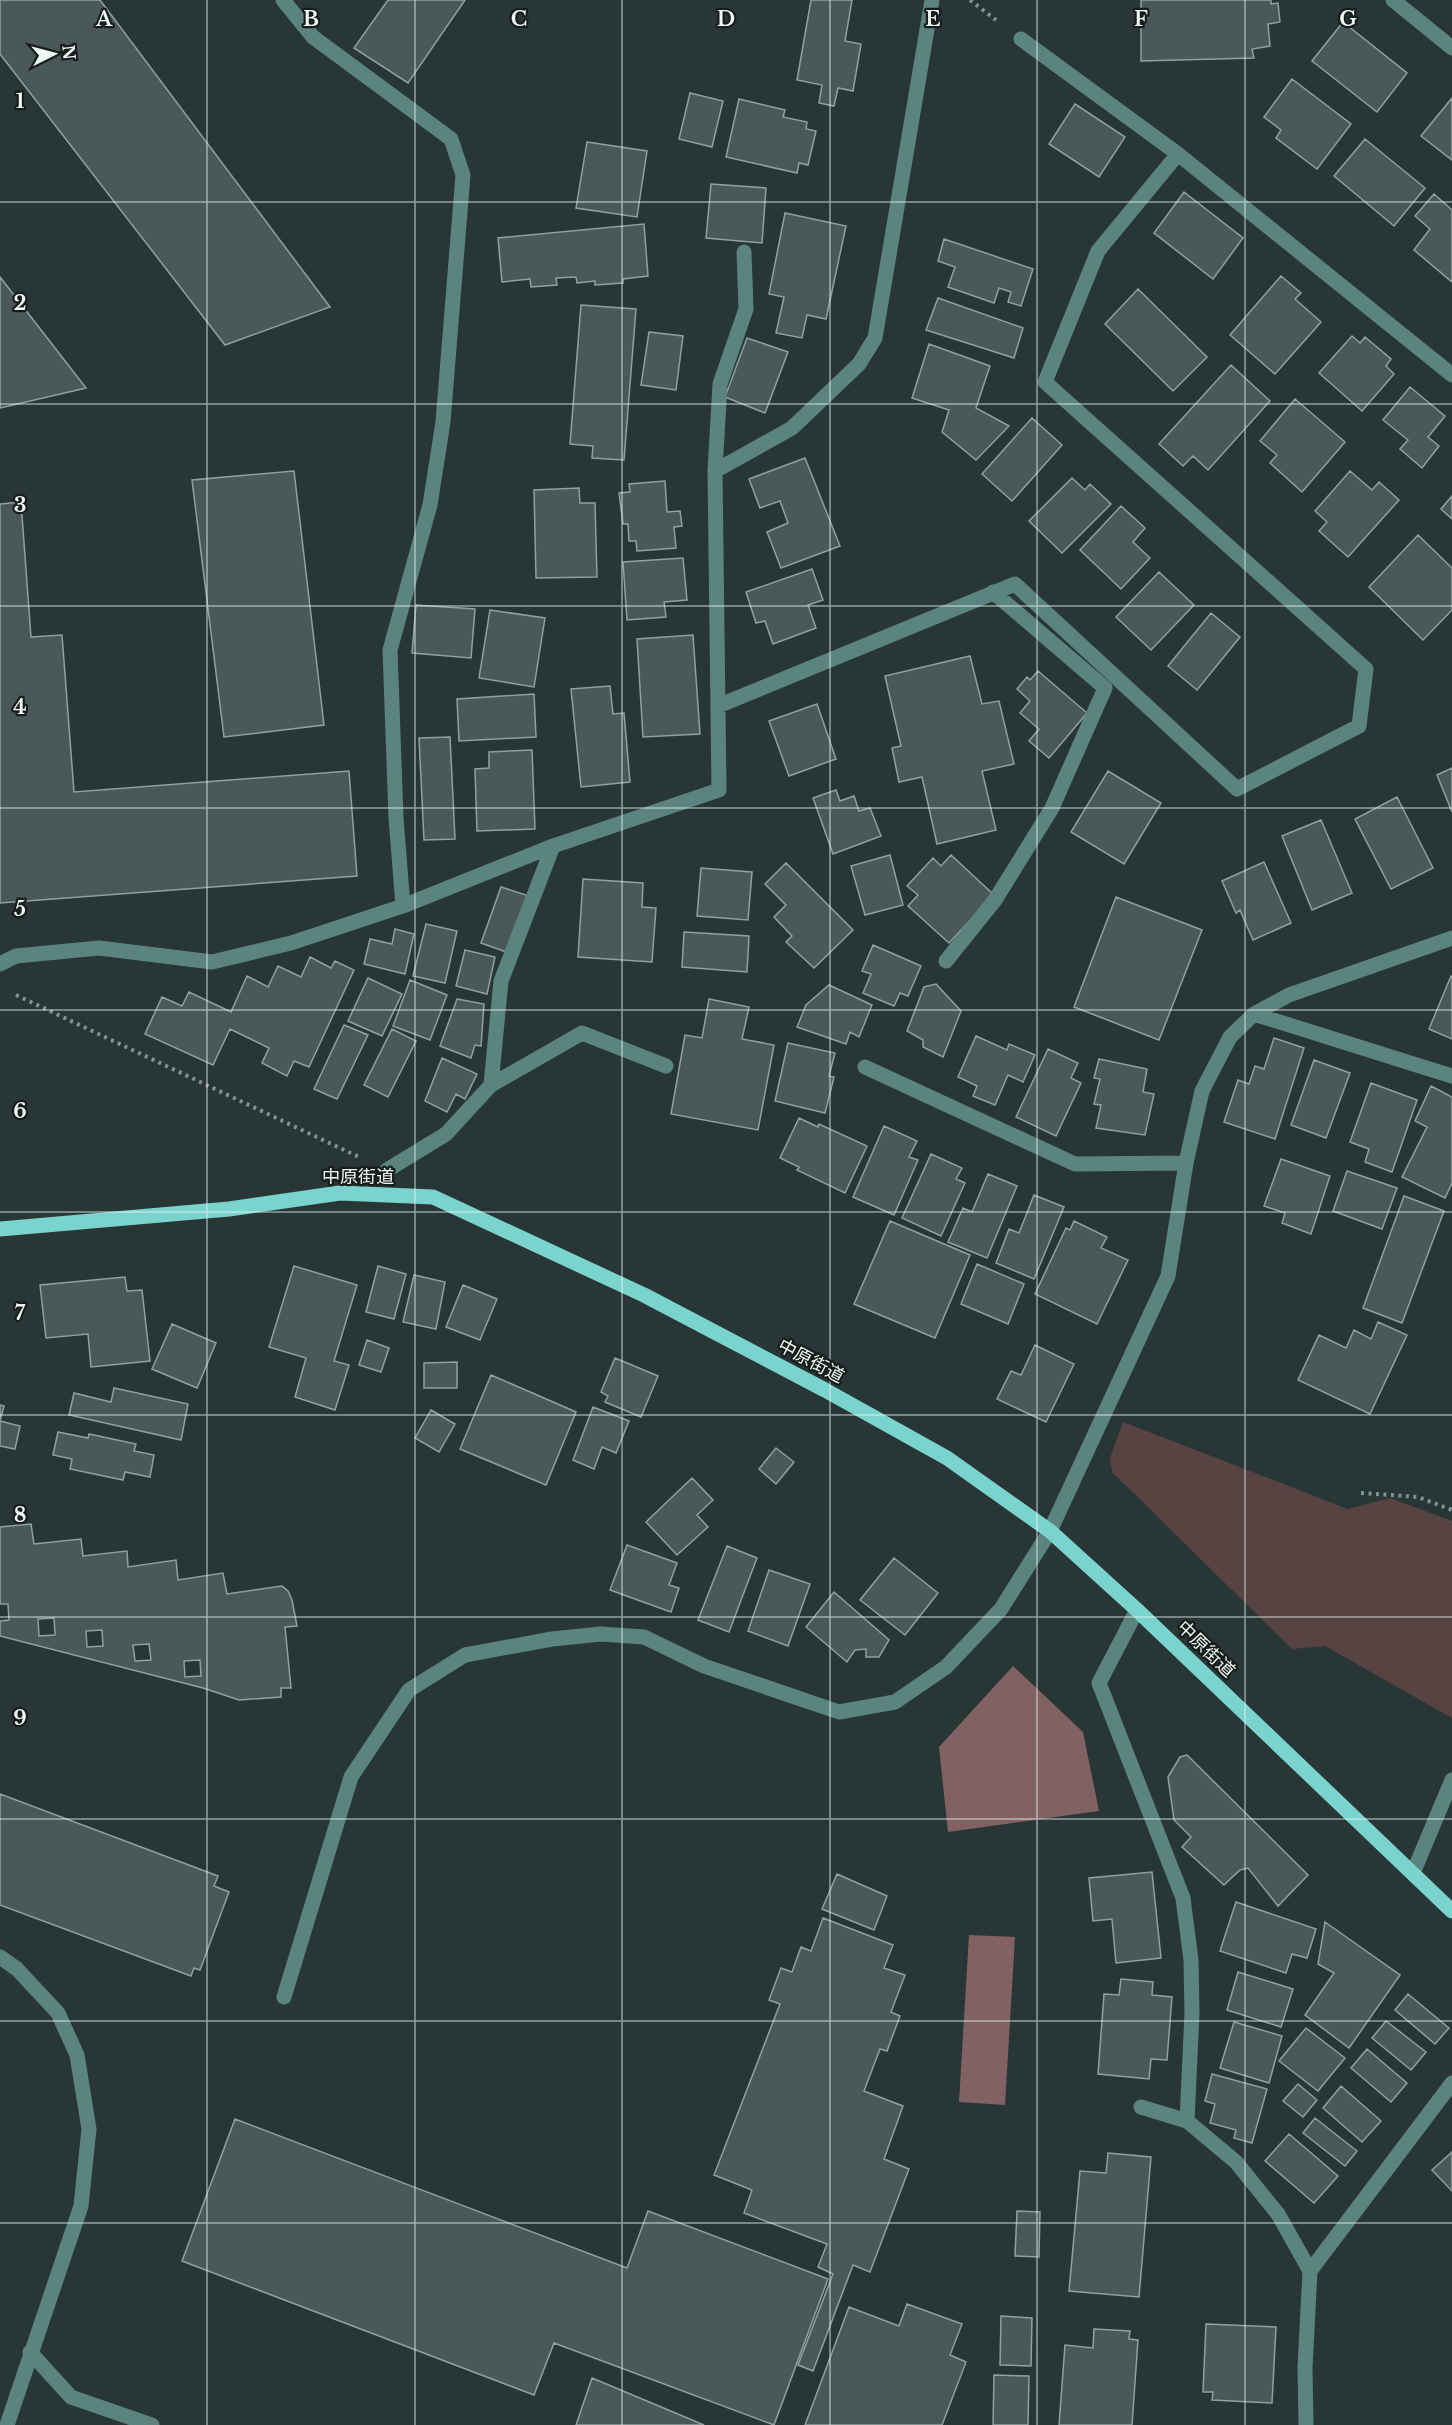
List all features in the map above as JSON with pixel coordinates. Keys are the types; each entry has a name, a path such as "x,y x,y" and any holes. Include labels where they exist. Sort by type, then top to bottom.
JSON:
{"main road":[{"name":"中原街道","path":"0,1229 229,1209 339,1193 433,1197 644,1295 825,1390 947,1458 1050,1531 1137,1610 1452,1911"}],"street":[{"path":"283,0 313,37 451,139 464,175 443,422 430,505 390,650 395,808 403,906"},
{"path":"715,471 792,428 859,364 874,338 932,0"},
{"path":"1393,0 1452,48"},
{"path":"1021,39 1179,154 1452,375"},
{"path":"718,706 1016,584 1237,789 1359,726 1366,669 1045,382 1098,251 1179,154"},
{"path":"0,964 16,956 99,948 212,962 291,943 403,906 553,846 718,790 715,471 720,384 746,309 744,252"},
{"path":"946,961 995,900 1052,808 1105,688 993,592"},
{"path":"491,1085 501,981 553,846"},
{"path":"284,1997 351,1777 409,1689 465,1655 552,1639 601,1634 644,1637 704,1666 839,1712 895,1702 946,1667 1001,1609 1050,1531 1168,1276 1186,1162 1202,1091 1230,1037 1254,1014 1289,995 1452,938"},
{"path":"1254,1014 1452,1076"},
{"path":"387,1170 446,1134 491,1085 582,1033 666,1066"},
{"path":"865,1067 1075,1164 1186,1162"},
{"path":"1137,1610 1099,1683 1183,1898 1191,1960 1192,2013 1187,2121"},
{"path":"1413,1873 1452,1780"},
{"path":"0,1957 17,1969 58,2013 77,2055 89,2129 81,2206 6,2425"},
{"path":"1310,2271 1452,2083"},
{"path":"1141,2108 1187,2121 1236,2162 1278,2214 1310,2271 1305,2368 1306,2425"},
{"path":"30,2352 72,2397 152,2425"}],"path":[{"path":"11,992 387,1170"},
{"path":"1361,1493 1419,1497 1452,1510"}],"shaded area":[{"path":"1123,1422 1348,1509 1390,1498 1452,1521 1452,1718 1325,1646 1292,1649 1112,1472 1110,1458"},
{"path":"1013,1666 1083,1732 1099,1811 948,1832 939,1747"},
{"path":"969,1935 1015,1937 1005,2105 959,2102"}],"building":[{"path":"0,0 100,0 330,307 225,345 0,54"},
{"path":"388,0 465,0 408,83 354,48"},
{"path":"811,0 852,0 845,41 861,44 853,91 838,88 834,106 819,103 822,85 797,80"},
{"path":"1141,0 1271,0 1271,4 1278,3 1280,22 1268,24 1270,46 1252,49 1254,58 1141,61"},
{"path":"1343,22 1407,73 1377,112 1312,61"},
{"path":"1292,79 1351,124 1317,169 1276,138 1281,130 1264,117"},
{"path":"690,93 723,101 712,147 679,139"},
{"path":"1452,98 1452,160 1421,136"},
{"path":"739,99 785,110 783,117 807,122 806,129 816,131 808,165 799,163 797,173 726,157"},
{"path":"1075,104 1125,137 1099,177 1049,144"},
{"path":"1365,139 1425,188 1394,226 1334,176"},
{"path":"587,142 647,151 637,217 576,208"},
{"path":"711,184 766,188 762,243 706,238"},
{"path":"1184,192 1243,238 1213,279 1154,233"},
{"path":"1434,194 1452,210 1452,282 1414,250 1430,229 1415,216"},
{"path":"785,213 846,226 826,319 807,315 802,338 776,333 784,297 769,294"},
{"path":"644,224 648,276 623,279 623,283 595,285 595,281 577,283 576,277 556,278 557,285 531,287 530,279 502,282 498,238"},
{"path":"944,239 1033,269 1021,306 1008,302 1011,292 999,288 994,303 948,287 955,267 938,261"},
{"path":"1281,276 1301,293 1295,299 1321,322 1275,374 1230,335"},
{"path":"0,277 86,388 0,408"},
{"path":"1138,289 1207,357 1173,391 1105,324"},
{"path":"938,298 1023,328 1014,358 926,330"},
{"path":"581,305 636,309 624,460 592,458 593,446 570,444"},
{"path":"649,332 683,336 676,390 641,385"},
{"path":"1352,336 1360,343 1365,337 1391,359 1386,366 1394,374 1362,411 1319,373"},
{"path":"747,338 788,352 765,413 725,397"},
{"path":"929,344 990,366 976,408 1009,426 976,460 942,432 949,410 912,398"},
{"path":"1231,365 1270,401 1208,470 1193,456 1183,466 1159,444"},
{"path":"1410,387 1445,416 1428,437 1439,446 1422,468 1400,449 1408,440 1383,420"},
{"path":"1295,399 1345,442 1302,492 1270,463 1277,455 1260,441"},
{"path":"1032,418 1062,445 1012,501 982,474"},
{"path":"805,458 840,546 781,568 767,532 788,523 780,501 760,508 749,479"},
{"path":"294,471 324,725 224,737 192,480"},
{"path":"1350,471 1372,490 1379,482 1399,500 1348,557 1319,531 1327,522 1315,511"},
{"path":"1072,478 1085,490 1090,484 1111,504 1062,553 1029,521"},
{"path":"665,481 667,512 680,511 682,526 674,527 676,548 637,551 636,541 629,541 628,524 623,524 619,493 630,492 629,484"},
{"path":"579,488 580,503 595,503 597,577 536,578 534,490"},
{"path":"1452,496 1452,519 1441,509"},
{"path":"21,502 31,637 62,635 74,792 349,771 357,876 0,903 0,504"},
{"path":"1121,506 1145,528 1133,542 1150,558 1121,589 1080,550"},
{"path":"1418,535 1452,568 1452,610 1423,640 1369,587"},
{"path":"683,558 687,600 664,602 666,617 627,620 623,562"},
{"path":"812,569 823,600 808,605 816,628 773,644 765,621 756,623 746,592"},
{"path":"1159,572 1194,605 1151,650 1116,617"},
{"path":"416,605 475,609 471,658 412,653"},
{"path":"490,610 545,618 534,687 479,678"},
{"path":"1211,613 1240,637 1197,690 1168,666"},
{"path":"693,635 700,734 643,737 637,639"},
{"path":"970,656 982,704 999,701 1014,764 982,771 996,830 937,844 922,777 899,782 892,748 901,746 885,676"},
{"path":"1038,671 1087,713 1049,758 1029,741 1039,729 1020,713 1030,701 1017,689 1027,677 1030,680"},
{"path":"610,686 613,714 624,713 630,782 581,787 571,689"},
{"path":"534,694 536,737 459,741 457,699"},
{"path":"817,704 836,759 789,776 769,721"},
{"path":"450,737 455,839 424,840 419,738"},
{"path":"532,750 535,829 477,831 475,769 489,768 489,752"},
{"path":"1452,768 1452,812 1437,775"},
{"path":"1108,771 1161,803 1124,864 1071,832"},
{"path":"836,790 840,801 854,796 859,811 870,808 881,836 833,854 813,798"},
{"path":"1397,797 1433,868 1391,889 1355,819"},
{"path":"1321,820 1352,893 1312,910 1282,836"},
{"path":"890,855 903,905 865,915 851,866"},
{"path":"951,855 994,895 949,943 908,906 918,895 907,886 933,858 941,866"},
{"path":"1264,862 1291,923 1253,940 1240,910 1236,913 1222,881"},
{"path":"786,863 853,930 814,968 786,942 792,936 774,917 786,905 765,884"},
{"path":"701,868 752,872 748,920 697,916"},
{"path":"583,879 643,883 642,907 656,908 652,962 578,957"},
{"path":"501,887 529,896 509,953 481,943"},
{"path":"1116,897 1202,930 1159,1040 1074,1007"},
{"path":"426,924 457,931 445,983 413,976"},
{"path":"395,929 414,934 405,974 364,964 370,939 392,944"},
{"path":"684,932 749,936 747,972 682,967"},
{"path":"873,945 921,966 908,996 900,993 894,1006 863,993 871,974 862,971"},
{"path":"465,950 495,957 487,994 456,986"},
{"path":"310,957 331,968 335,961 354,970 309,1067 294,1061 287,1076 262,1063 269,1048 230,1029 213,1065 145,1034 162,997 182,1006 189,992 231,1012 247,976 268,987 278,966 301,977"},
{"path":"1452,977 1452,1039 1429,1029"},
{"path":"368,978 402,994 382,1036 348,1021"},
{"path":"410,980 447,995 430,1040 393,1026"},
{"path":"936,984 961,1011 943,1057 923,1047 923,1040 907,1031 924,987"},
{"path":"829,985 872,1005 859,1037 850,1032 846,1044 797,1027 806,1005"},
{"path":"457,999 484,1004 481,1046 475,1045 471,1058 440,1046"},
{"path":"709,999 749,1007 742,1039 774,1045 758,1130 671,1114 685,1035 702,1038"},
{"path":"344,1025 368,1035 337,1099 314,1089"},
{"path":"392,1029 416,1041 388,1097 364,1085"},
{"path":"976,1036 1007,1050 1009,1044 1035,1055 1023,1082 1008,1075 995,1105 973,1096 977,1086 958,1077"},
{"path":"1274,1038 1304,1048 1275,1139 1224,1122 1238,1080 1249,1084 1255,1066 1264,1069"},
{"path":"788,1043 835,1053 829,1076 834,1077 825,1113 775,1101"},
{"path":"1048,1049 1078,1063 1071,1078 1081,1083 1056,1136 1016,1117"},
{"path":"442,1058 477,1074 465,1099 456,1094 447,1112 425,1101"},
{"path":"1099,1059 1147,1069 1143,1092 1154,1094 1145,1135 1096,1128 1101,1105 1094,1104 1100,1079 1094,1078"},
{"path":"1314,1060 1350,1073 1326,1138 1291,1125"},
{"path":"1371,1083 1417,1100 1392,1172 1365,1162 1369,1149 1350,1142"},
{"path":"1431,1086 1452,1097 1452,1183 1445,1198 1402,1177 1427,1127 1415,1121"},
{"path":"799,1118 818,1127 819,1124 867,1146 845,1193 797,1170 799,1167 780,1158"},
{"path":"884,1126 917,1141 909,1157 918,1160 894,1215 853,1197"},
{"path":"931,1154 962,1168 956,1179 965,1183 941,1236 902,1218"},
{"path":"1281,1159 1330,1176 1311,1234 1282,1223 1285,1213 1264,1206"},
{"path":"1347,1171 1397,1188 1382,1229 1333,1211"},
{"path":"988,1174 1017,1186 987,1258 948,1242 963,1208 972,1212"},
{"path":"1034,1195 1064,1207 1034,1279 996,1263 1009,1229 1019,1233"},
{"path":"1404,1196 1444,1211 1402,1323 1363,1308"},
{"path":"890,1221 970,1255 935,1338 854,1304"},
{"path":"1074,1221 1107,1237 1101,1248 1128,1260 1097,1324 1035,1294 1066,1228 1070,1230"},
{"path":"977,1264 1024,1284 1008,1324 961,1304"},
{"path":"294,1266 357,1285 334,1361 349,1365 335,1410 295,1397 306,1358 269,1347"},
{"path":"378,1266 406,1274 394,1319 366,1312"},
{"path":"414,1275 445,1282 436,1329 403,1322"},
{"path":"125,1277 127,1291 142,1290 150,1361 91,1367 88,1334 46,1338 40,1285"},
{"path":"463,1285 497,1299 480,1340 446,1327"},
{"path":"1378,1322 1407,1335 1370,1414 1298,1380 1319,1335 1346,1348 1354,1330 1371,1339"},
{"path":"172,1324 216,1343 197,1388 152,1369"},
{"path":"367,1340 389,1348 381,1372 359,1365"},
{"path":"1035,1345 1074,1364 1046,1422 997,1399 1011,1371 1021,1375"},
{"path":"615,1358 658,1376 641,1417 605,1402 608,1396 601,1392"},
{"path":"457,1362 457,1388 424,1388 424,1363"},
{"path":"491,1375 576,1412 546,1485 460,1449"},
{"path":"114,1388 188,1404 181,1440 69,1415 74,1393 111,1402"},
{"path":"0,1405 4,1406 0,1421"},
{"path":"593,1407 629,1421 616,1453 602,1447 594,1469 573,1460"},
{"path":"431,1410 455,1424 439,1452 415,1438"},
{"path":"0,1421 20,1426 15,1449 0,1446"},
{"path":"58,1432 88,1438 89,1434 136,1444 134,1451 154,1455 150,1477 125,1472 123,1480 70,1469 72,1459 53,1455"},
{"path":"776,1448 794,1462 776,1484 759,1469"},
{"path":"692,1478 713,1500 697,1515 708,1527 677,1555 646,1522"},
{"path":"31,1524 34,1544 81,1539 83,1556 127,1551 128,1567 176,1560 178,1580 223,1573 227,1594 282,1586 288,1591 292,1600 297,1626 285,1627 291,1688 281,1688 281,1697 239,1700 203,1688 0,1636 0,1621 9,1620 8,1604 0,1604 0,1527","holes":["54,1618 55,1635 39,1636 38,1619","102,1630 103,1646 87,1647 86,1631","149,1644 151,1660 135,1661 133,1645","200,1660 201,1676 185,1677 184,1661"]},
{"path":"627,1545 677,1563 669,1585 679,1588 671,1612 610,1590"},
{"path":"727,1546 757,1558 729,1632 698,1620"},
{"path":"894,1558 938,1593 905,1635 860,1600"},
{"path":"769,1570 810,1584 788,1646 748,1631"},
{"path":"834,1592 889,1640 879,1657 866,1657 866,1649 855,1650 847,1662 806,1627"},
{"path":"1187,1755 1308,1875 1278,1906 1248,1868 1240,1870 1224,1885 1182,1847 1191,1837 1174,1820 1168,1777 1180,1757"},
{"path":"0,1794 218,1876 214,1886 229,1892 200,1970 194,1968 191,1976 0,1905"},
{"path":"1152,1872 1161,1958 1116,1963 1112,1919 1093,1921 1089,1878"},
{"path":"837,1874 887,1896 874,1930 822,1909"},
{"path":"1236,1902 1316,1929 1307,1958 1292,1954 1286,1973 1220,1951"},
{"path":"823,1918 893,1945 884,1968 905,1975 891,2012 900,2016 887,2051 880,2049 864,2091 903,2106 884,2159 909,2169 870,2272 853,2265 813,2371 798,2365 833,2274 818,2267 827,2244 744,2213 752,2190 714,2175 780,2004 769,2000 781,1968 792,1972 801,1947 811,1951"},
{"path":"1325,1922 1400,1975 1349,2048 1305,2015 1334,1973 1318,1964"},
{"path":"1238,1972 1293,1989 1281,2027 1227,2010"},
{"path":"1121,1979 1153,1982 1152,1995 1172,1997 1167,2060 1151,2059 1149,2079 1098,2074 1104,1994 1119,1995"},
{"path":"1408,1994 1449,2028 1435,2044 1395,2010"},
{"path":"1386,2021 1426,2052 1411,2070 1372,2038"},
{"path":"1234,2022 1282,2036 1269,2083 1220,2068"},
{"path":"1306,2028 1345,2058 1318,2091 1279,2061"},
{"path":"1367,2049 1407,2083 1391,2102 1351,2068"},
{"path":"1212,2074 1267,2089 1252,2143 1234,2138 1236,2130 1210,2123 1215,2104 1205,2101"},
{"path":"1298,2084 1317,2100 1303,2117 1283,2101"},
{"path":"1341,2086 1381,2121 1362,2142 1323,2108"},
{"path":"1315,2118 1357,2151 1345,2166 1303,2133"},
{"path":"235,2119 627,2268 648,2211 828,2279 774,2425 554,2343 534,2395 182,2261"},
{"path":"1289,2134 1338,2176 1314,2203 1265,2161"},
{"path":"1452,2152 1452,2191 1432,2170"},
{"path":"1108,2153 1151,2157 1139,2297 1069,2291 1080,2171 1106,2173"},
{"path":"1017,2211 1040,2212 1039,2257 1015,2256"},
{"path":"907,2304 962,2324 950,2355 966,2362 942,2425 805,2425 849,2307 899,2326"},
{"path":"1001,2316 1032,2318 1031,2366 1000,2365"},
{"path":"1206,2324 1276,2327 1272,2403 1212,2400 1213,2392 1203,2392"},
{"path":"1094,2329 1130,2331 1129,2339 1138,2340 1132,2425 1059,2425 1065,2345 1093,2348"},
{"path":"994,2375 1029,2376 1028,2425 993,2425"},
{"path":"592,2378 704,2425 576,2425"}]}
